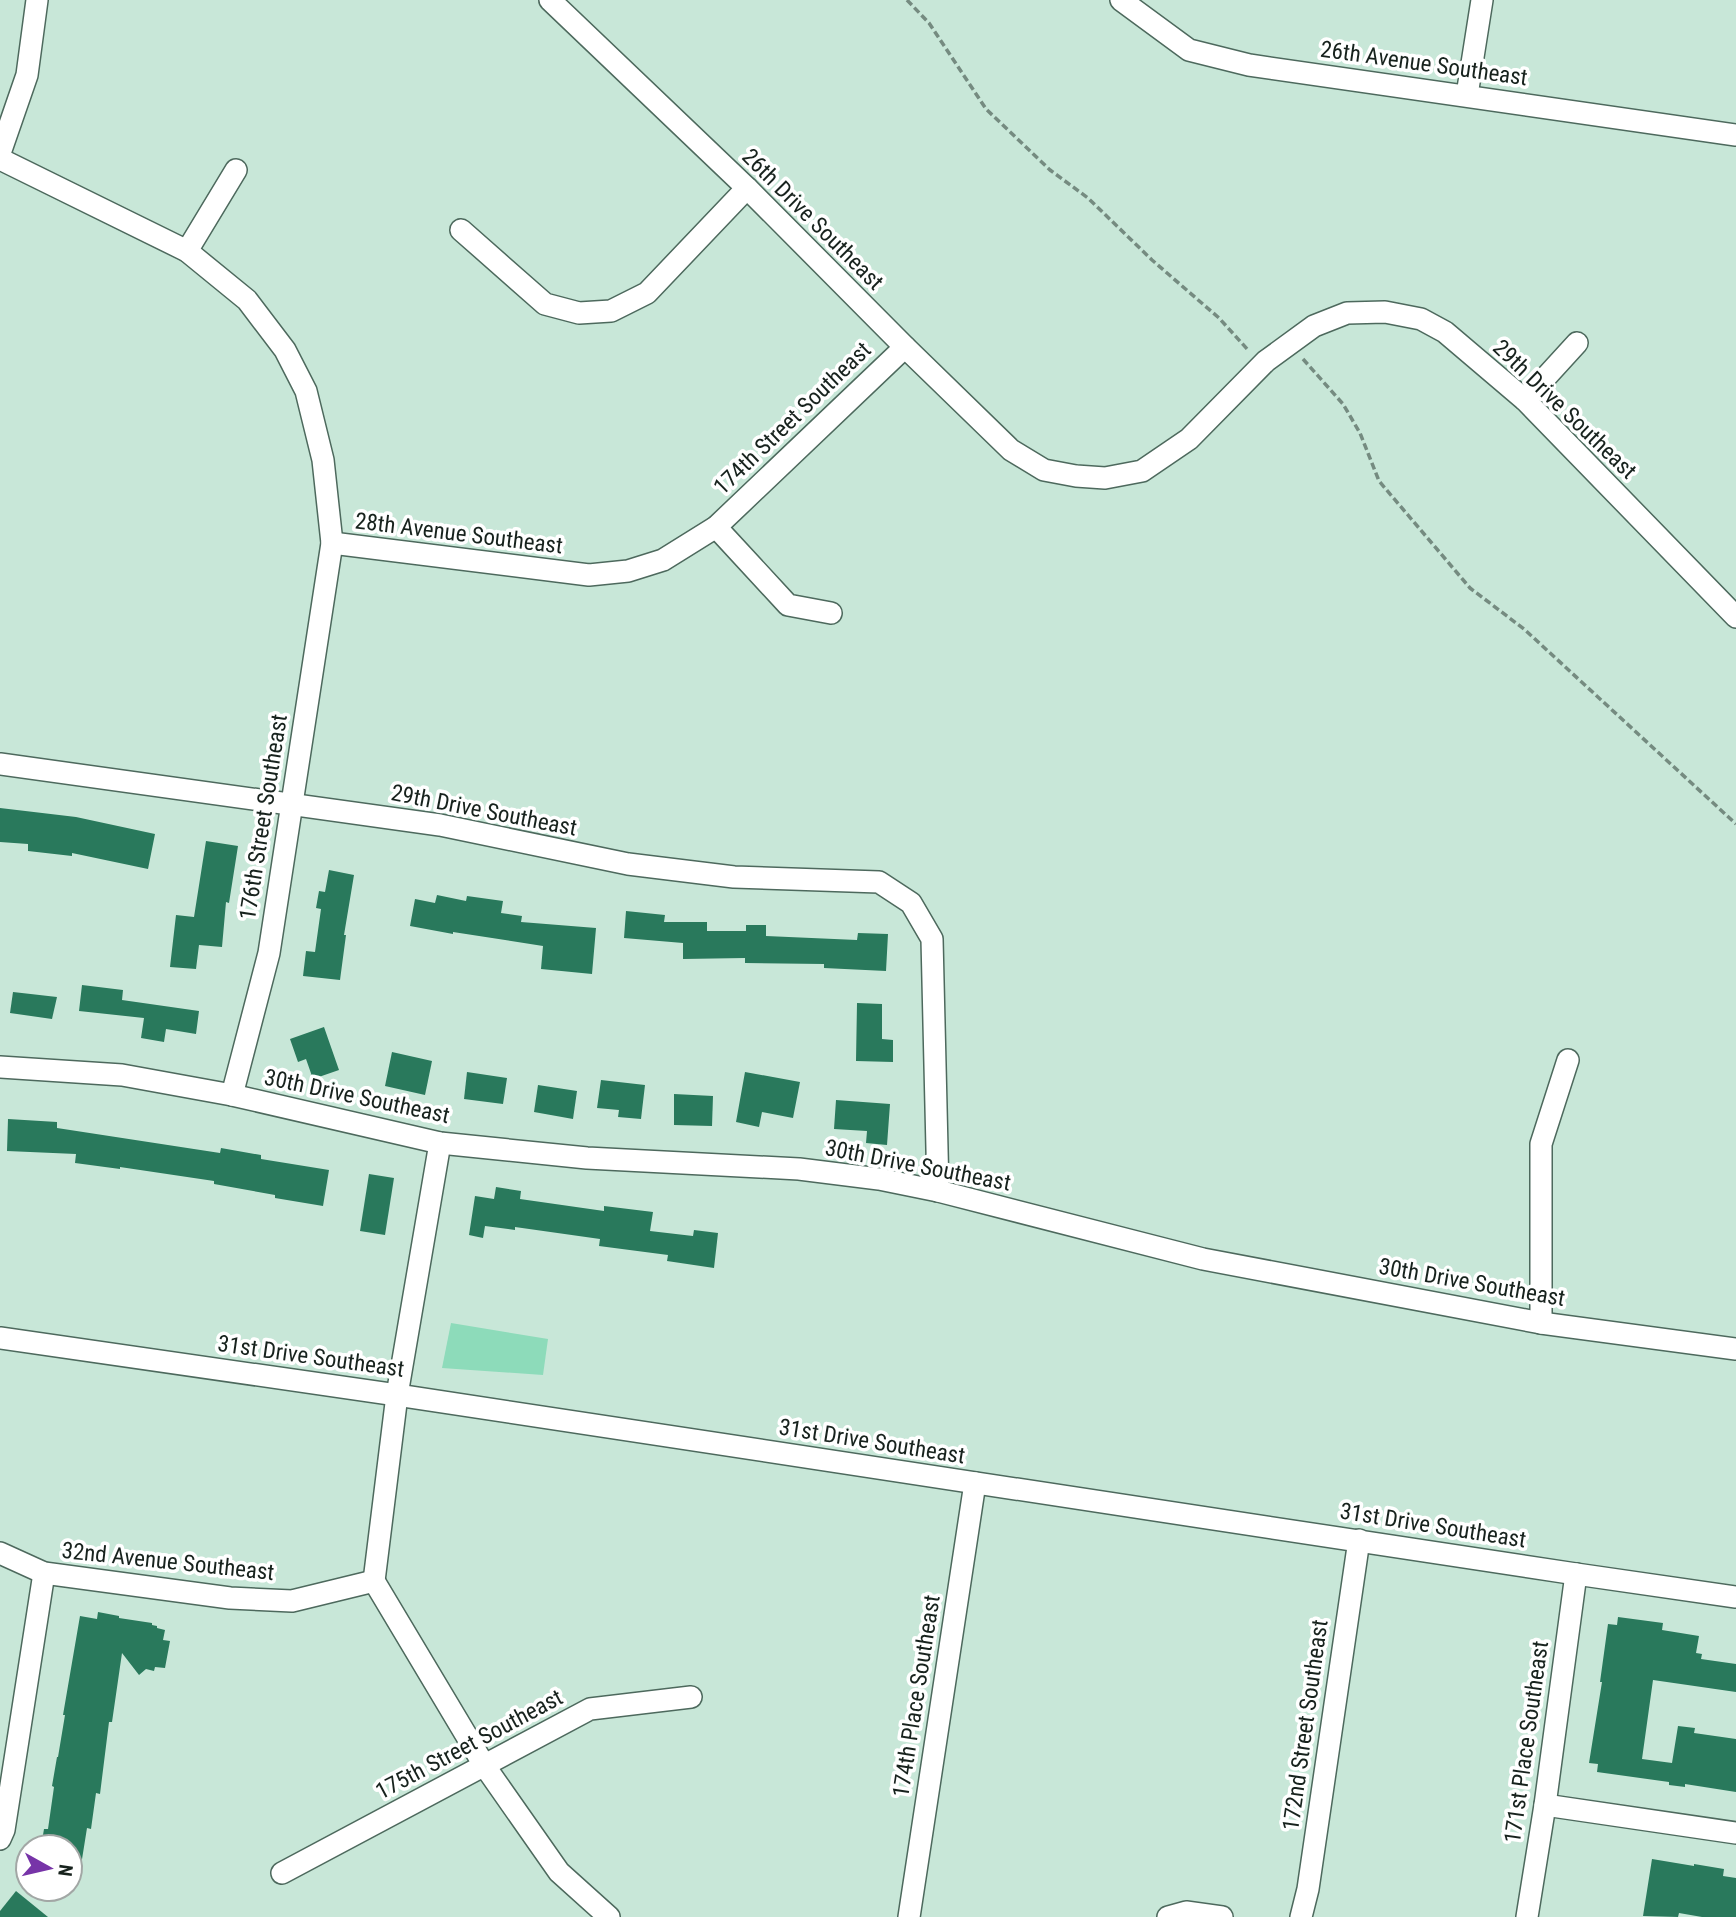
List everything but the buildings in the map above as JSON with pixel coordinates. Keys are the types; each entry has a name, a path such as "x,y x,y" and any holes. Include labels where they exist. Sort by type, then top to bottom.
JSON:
{"street":[{"path":"0,153 27,75 37,0"},
{"name":"26th Drive Southeast","path":"550,0 747,188 1011,450 1044,470"},
{"name":"26th Avenue Southeast","path":"1121,0 1189,50 1249,65 1736,135"},
{"path":"1467,95 1482,0"},
{"name":"28th Avenue Southeast","path":"0,159 187,251 247,300 285,350 306,391 323,460 332,543 589,575 628,571 663,560 716,527"},
{"path":"187,251 236,170"},
{"path":"461,230 545,304 579,313 611,310 647,293 747,188"},
{"name":"29th Drive Southeast","path":"1044,470 1105,478 1142,471 1189,439 1263,365 1314,326 1347,313 1385,312 1422,318 1445,332 1525,400 1736,617"},
{"path":"1525,400 1577,343"},
{"name":"174th Street Southeast","path":"716,527 905,347"},
{"path":"716,527 788,605 831,613"},
{"name":"176th Street Southeast","path":"232,1095 269,953 332,543"},
{"name":"29th Drive Southeast","path":"0,764 440,825 628,864 734,877 879,882 911,903 932,939 938,1191"},
{"path":"1541,1322 1541,1144 1568,1060"},
{"name":"30th Drive Southeast","path":"0,1067 122,1074 232,1095 440,1143 587,1158 799,1169 879,1179 938,1191 1203,1259 1541,1322 1736,1349"},
{"path":"440,1143 397,1395 374,1581 484,1765 559,1872 609,1917"},
{"name":"31st Drive Southeast","path":"0,1338 397,1395 1736,1597"},
{"name":"174th Place Southeast","path":"909,1917 975,1483"},
{"name":"172nd Street Southeast","path":"1300,1917 1308,1889 1359,1540"},
{"name":"32nd Avenue Southeast","path":"0,1553 44,1573 230,1598 292,1601 374,1581"},
{"path":"0,1839 4,1830 7,1763 44,1573"},
{"name":"171st Place Southeast","path":"1527,1917 1576,1574"},
{"name":"175th Street Southeast","path":"282,1873 590,1709 691,1696"},
{"path":"1545,1805 1736,1833"},
{"path":"1168,1917 1186,1912 1222,1917"}],"path":[{"path":"907,0 929,23 986,109 1050,170 1087,198 1152,260 1219,318 1263,365"},
{"path":"1289,344 1343,404 1360,433 1379,481 1470,588 1524,629 1736,824"}],"shaded area":[{"path":"451,1323 548,1339 543,1375 442,1368"}]}
